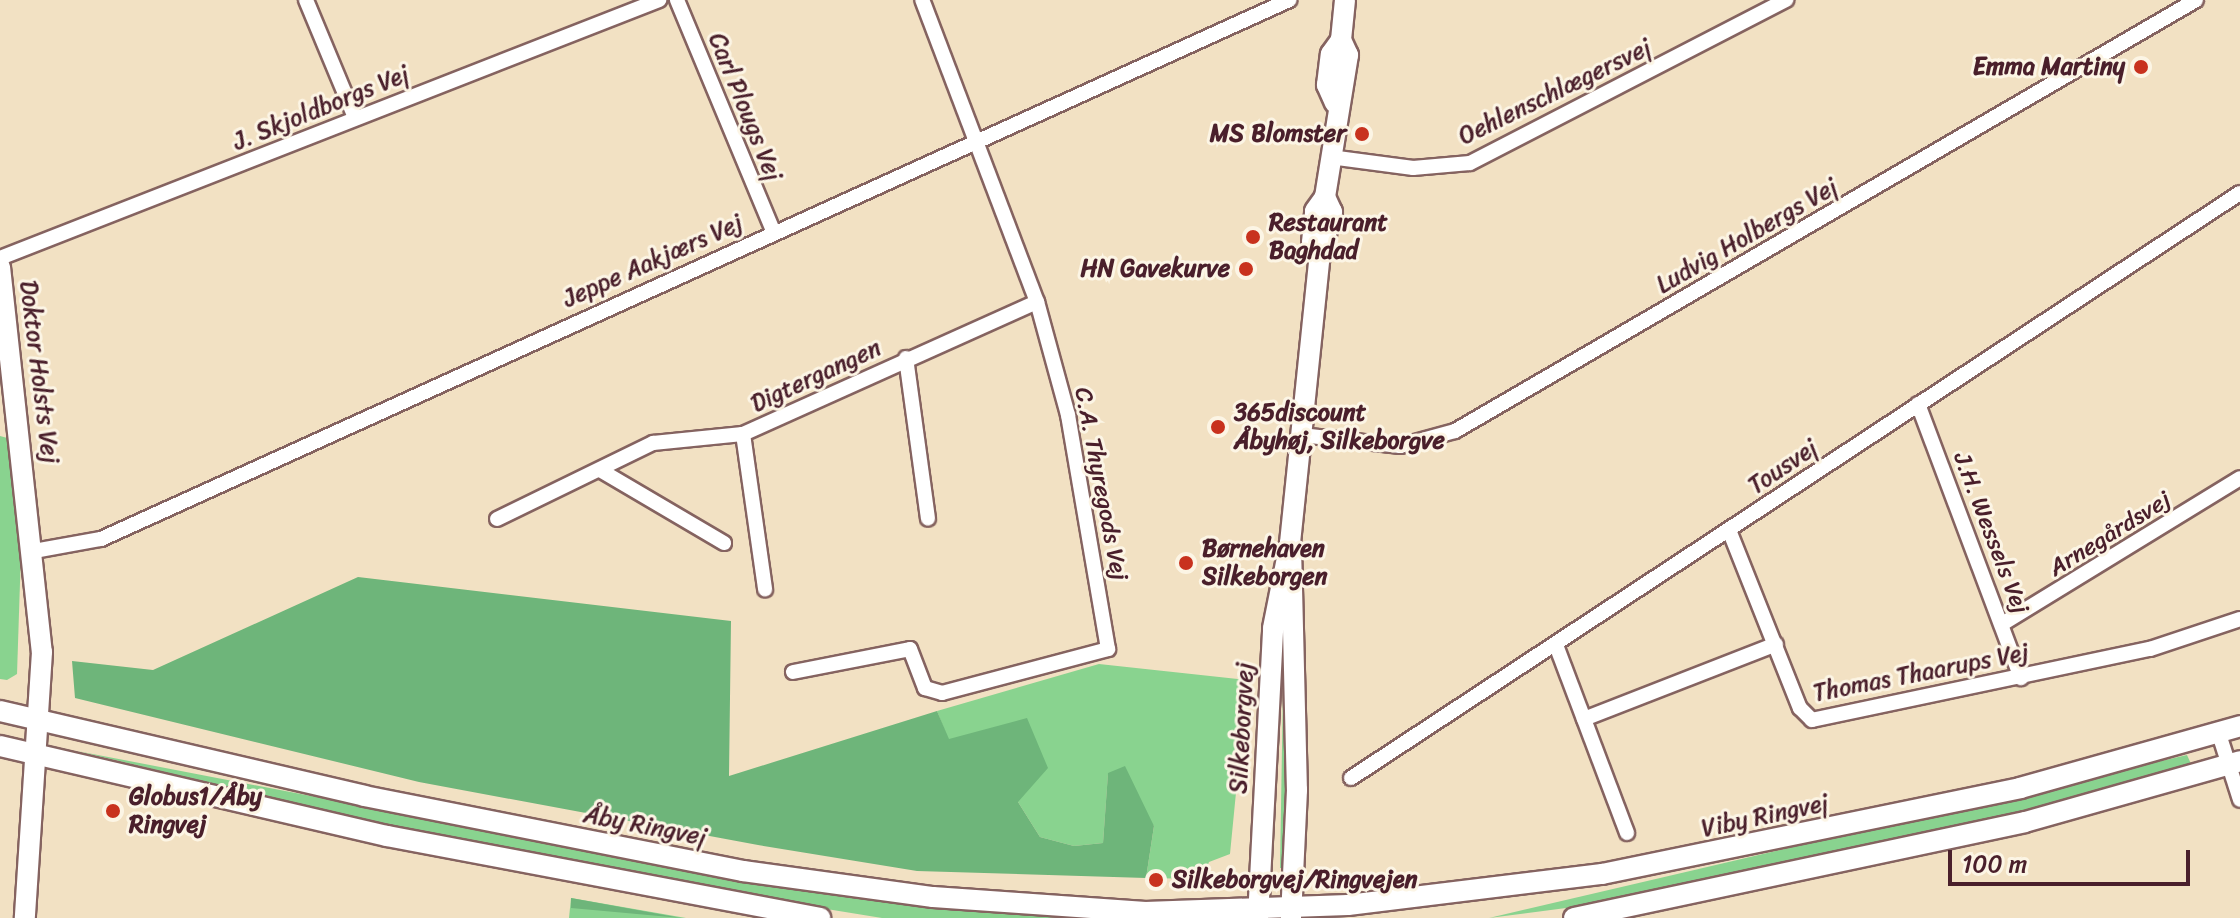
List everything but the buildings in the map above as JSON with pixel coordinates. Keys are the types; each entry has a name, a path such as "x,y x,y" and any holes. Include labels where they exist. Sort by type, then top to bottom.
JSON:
{"main road":[{"name":"Silkeborgvej","path":"1258,915 1273,628 1290,543 1319,260 1332,212 1325,197 1335,103 1327,85 1331,54 1341,40 1345,0"},
{"name":"Doktor Holsts Vej","path":"0,267 34,551 40,722 25,918"},
{"name":"Silkeborgvej","path":"1290,543 1297,583 1292,914"},
{"name":"Åby Ringvej","path":"0,711 379,799 743,871 1039,907 1292,914"},
{"name":"Viby Ringvej","path":"1292,914 1488,893 1654,866 2057,780 2240,726"},
{"path":"0,746 417,843 820,918"},
{"path":"1574,918 2039,818 2235,763"}],"street":[{"path":"306,0 355,118"},
{"name":"J. Skjoldborgs Vej","path":"0,258 659,0"},
{"name":"Carl Plougs Vej","path":"677,0 773,231"},
{"name":"C.A. Thyregods Vej","path":"793,672 910,649 925,688 942,693 1108,649 1071,429 1037,302 922,0"},
{"name":"Jeppe Aakjærs Vej","path":"34,551 101,539 773,231 1289,0"},
{"name":"Oehlenschlægersvej","path":"1330,157 1413,168 1470,163 1786,0"},
{"name":"Ludvig Holbergs Vej","path":"1301,435 1400,446 1455,431 2196,0"},
{"name":"Tousvej","path":"1351,778 2240,193"},
{"name":"Digtergangen","path":"497,519 653,443 743,434 906,358 1037,302"},
{"name":"Digtergangen","path":"906,358 928,519"},
{"name":"J.H. Wessels Vej","path":"1918,404 2021,678"},
{"name":"Digtergangen","path":"743,434 765,589"},
{"path":"600,470 724,543"},
{"name":"Arnegårdsvej","path":"2002,624 2240,478"},
{"name":"Thomas Thaarups Vej","path":"1729,530 1800,708 1812,720 2021,678 2240,619"},
{"path":"1584,719 1776,644"},
{"path":"1556,645 1627,833"},
{"path":"2219,734 2235,763 2240,800"}],"green space":[{"path":"0,436 11,439 21,552 17,674 7,680 0,679"},
{"path":"358,577 731,621 729,776 937,711 949,739 1027,718 1048,768 1018,802 1040,837 1074,846 1103,843 1108,773 1125,766 1154,826 1146,878 917,871 758,845 419,782 75,698 72,661 153,670"},
{"path":"1099,664 1247,680 1230,854 1209,862 1202,879 1146,878 1154,826 1108,774 1103,843 1074,846 1040,837 1018,802 948,739 937,711"},
{"path":"1283,688 1288,783 1284,868 1280,868"},
{"path":"77,751 806,891 1059,918 882,918 759,898 387,825"},
{"path":"2187,755 2192,766 2050,805 1589,905 1489,918"},
{"path":"571,898 686,918 569,918"},
{"path":"571,898 681,918 571,908"}],"place":[{"name":"Emma Martiny","path":"2141,67"},
{"name":"MS Blomster","path":"1362,134"},
{"name":"Restaurant Baghdad","path":"1253,237"},
{"name":"HN Gavekurve","path":"1246,269"},
{"name":"365discount Åbyhøj, Silkeborgve","path":"1218,427"},
{"name":"Børnehaven Silkeborgen","path":"1186,563"},
{"name":"Globus1/Åby Ringvej","path":"113,811"},
{"name":"Silkeborgvej/Ringvejen","path":"1156,880"}]}
